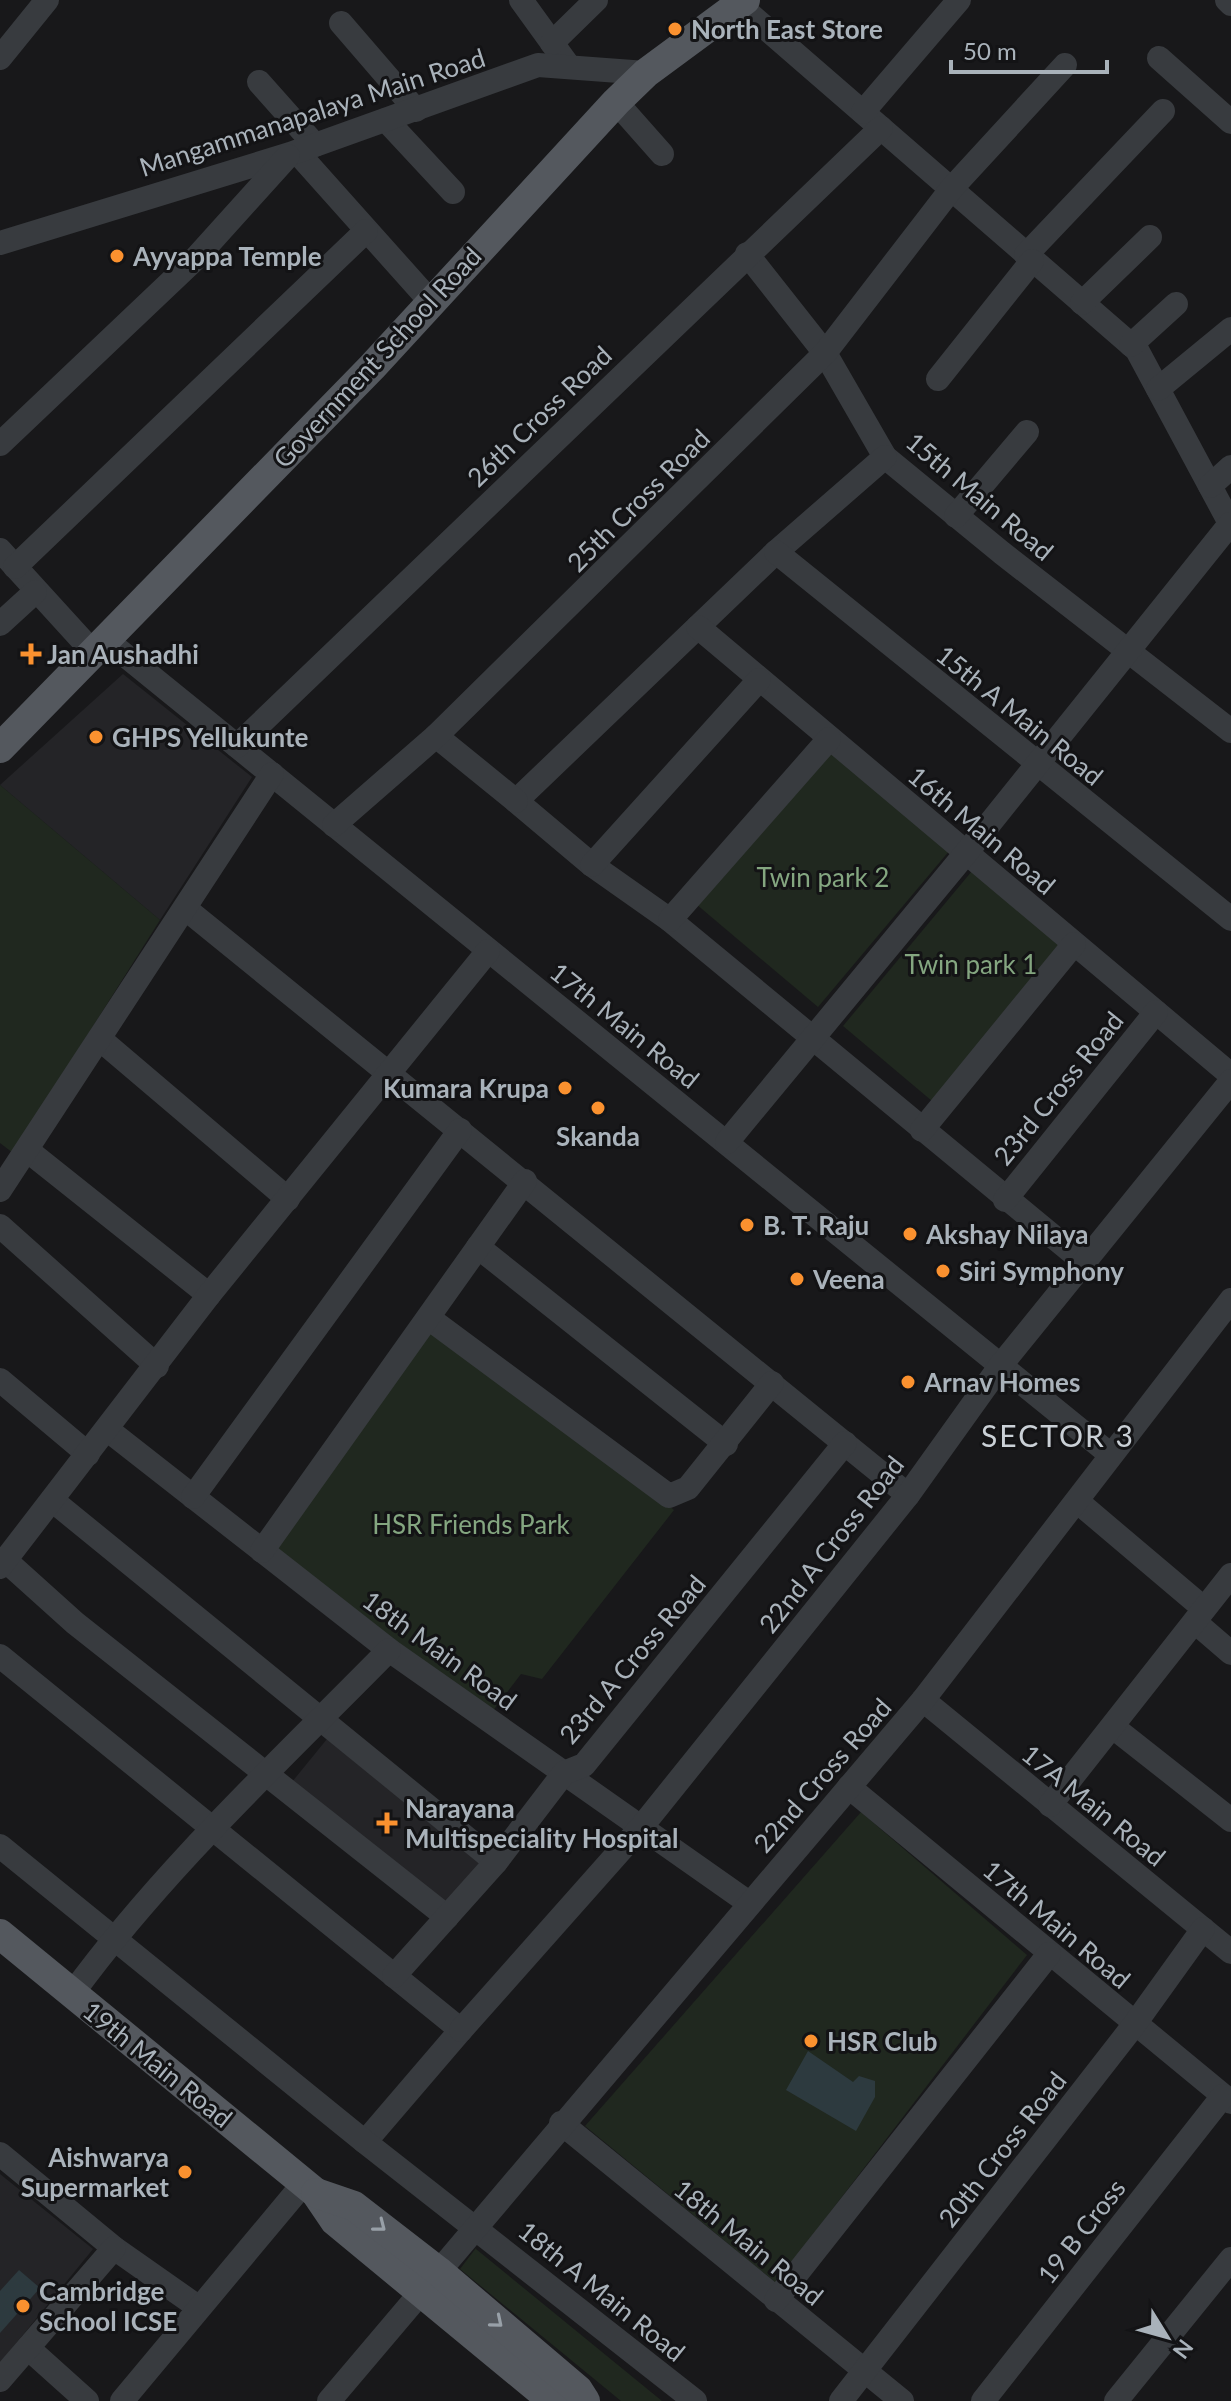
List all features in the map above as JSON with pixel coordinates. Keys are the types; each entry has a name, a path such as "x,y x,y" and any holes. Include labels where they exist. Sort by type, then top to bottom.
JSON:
{"main road":[{"name":"Government School Road","path":"0,748 431,302 616,102 646,73 742,2"},
{"name":"19th Main Road","path":"1,1938 310,2188 335,2221 430,2281 578,2390 585,2401"},
{"name":"19th Main Road","path":"430,2281 553,2401"}],"street":[{"path":"0,58 47,0"},
{"path":"521,0 568,65"},
{"path":"552,43 596,0"},
{"name":"26th Cross Road","path":"237,746 747,254 872,120 959,0"},
{"path":"727,1142 966,853 1230,525 1158,389 1131,345 872,120 742,2"},
{"path":"341,23 416,110"},
{"path":"1159,58 1231,122"},
{"name":"Mangammanapalaya Main Road","path":"0,243 300,150 538,65 646,73"},
{"name":"25th Cross Road","path":"334,825 436,736 825,353 952,188 1065,65"},
{"path":"259,82 300,150 366,231 431,302"},
{"path":"616,102 662,154"},
{"path":"938,379 1029,258 1163,111"},
{"path":"386,120 453,192"},
{"path":"0,444 195,259 300,150"},
{"path":"7,559 366,231"},
{"path":"1082,303 1150,237"},
{"name":"15th Main Road","path":"747,254 825,353 885,457 1231,731"},
{"path":"1131,345 1176,304"},
{"path":"1158,389 1231,329"},
{"path":"956,516 1027,432"},
{"path":"516,801 776,552 885,457"},
{"path":"1210,486 1231,467"},
{"name":"15th A Main Road","path":"776,552 1036,765 1231,919"},
{"name":"17th Main Road","path":"7,559 35,592 98,645 237,746 1111,1455"},
{"path":"0,624 35,592"},
{"name":"16th Main Road","path":"698,627 1231,1075"},
{"path":"592,865 759,680"},
{"path":"436,736 592,865 670,920 1005,1200 1084,1262"},
{"path":"670,920 829,739"},
{"path":"3,1178 27,1150 101,1040 272,774"},
{"path":"186,909 525,1181 908,1495"},
{"path":"922,1130 1074,944"},
{"path":"447,1917 265,1777 2,1564 209,1295 488,951"},
{"name":"23rd Cross Road","path":"1005,1200 1156,1012"},
{"path":"101,1040 288,1199"},
{"name":"22nd A Cross Road","path":"365,2142 643,1825 908,1495 1001,1365 1231,1081"},
{"path":"193,1497 460,1130"},
{"path":"27,1150 209,1295"},
{"path":"262,1551 430,1319 525,1181"},
{"path":"0,1226 157,1366"},
{"path":"478,1247 726,1444"},
{"name":"22nd Cross Road","path":"329,2401 474,2225 923,1700 1231,1300"},
{"path":"430,1319 660,1493 669,1496 688,1488 772,1383"},
{"path":"0,1380 88,1454"},
{"name":"18th Main Road","path":"108,1430 389,1650 643,1825 749,1903"},
{"name":"23rd A Cross Road","path":"394,1976 496,1862 564,1773 584,1765 845,1443"},
{"path":"52,1500 319,1721 496,1862"},
{"path":"1078,1502 1195,1612 1231,1653"},
{"path":"1050,1805 1113,1727 1195,1612 1231,1575"},
{"path":"72,1994 113,1938 214,1829 389,1650"},
{"path":"0,1656 461,2030"},
{"name":"17A Main Road","path":"923,1700 1231,1952"},
{"path":"1113,1727 1231,1820"},
{"name":"17th Main Road","path":"849,1787 1227,2099"},
{"path":"0,1846 365,2142 474,2225"},
{"name":"20th Cross Road","path":"841,2401 1134,2025 1203,1929"},
{"path":"776,2300 1049,1954"},
{"name":"19 B Cross","path":"983,2401 1227,2099"},
{"name":"18th Main Road","path":"561,2123 902,2401"},
{"path":"0,2154 114,2248 198,2307"},
{"path":"122,2401 198,2307 310,2188"},
{"name":"18th A Main Road","path":"474,2225 695,2401"},
{"path":"0,2380 114,2248"},
{"path":"1116,2401 1231,2259"},
{"path":"28,2348 87,2401"}],"shaded area":[{"path":"123,674 252,777 160,920 0,785"},
{"name":"Narayana Multispeciality Hospital","path":"327,1739 482,1865 447,1907 292,1782"},
{"path":"808,2051 853,2082 859,2076 875,2081 875,2097 856,2131 786,2090"},
{"name":"Cambridge School ICSE","path":"0,2174 93,2249 0,2363"},
{"path":"19,2270 40,2288 0,2333 0,2291"}],"green space":[{"name":"Twin park 2","path":"828,747 950,850 818,1007 696,904"},
{"path":"0,785 160,920 13,1153 0,1143"},
{"name":"Twin park 1","path":"972,871 1062,946 932,1101 843,1026"},
{"name":"HSR Friends Park","path":"441,1316 674,1510 542,1679 521,1674 492,1712 273,1551"},
{"name":"HSR Club","path":"861,1812 1027,1955 776,2283 585,2126"},
{"path":"476,2248 662,2401 621,2401 460,2269"}],"place":[{"name":"North East Store","path":"675,29"},
{"name":"Ayyappa Temple","path":"117,256"},
{"name":"Jan Aushadhi","path":"31,654"},
{"name":"GHPS Yellukunte","path":"96,737"},
{"name":"Kumara Krupa","path":"565,1088"},
{"name":"Skanda","path":"598,1108"},
{"name":"B. T. Raju","path":"747,1225"},
{"name":"Akshay Nilaya","path":"910,1234"},
{"name":"Siri Symphony","path":"943,1271"},
{"name":"Veena","path":"797,1279"},
{"name":"Arnav Homes","path":"908,1382"},
{"name":"Narayana Multispeciality Hospital","path":"387,1823"},
{"name":"HSR Club","path":"811,2041"},
{"name":"Aishwarya Supermarket","path":"185,2172"},
{"name":"Cambridge School ICSE","path":"23,2306"}],"district":[{"name":"SECTOR 3","path":"1058,1435"}]}
